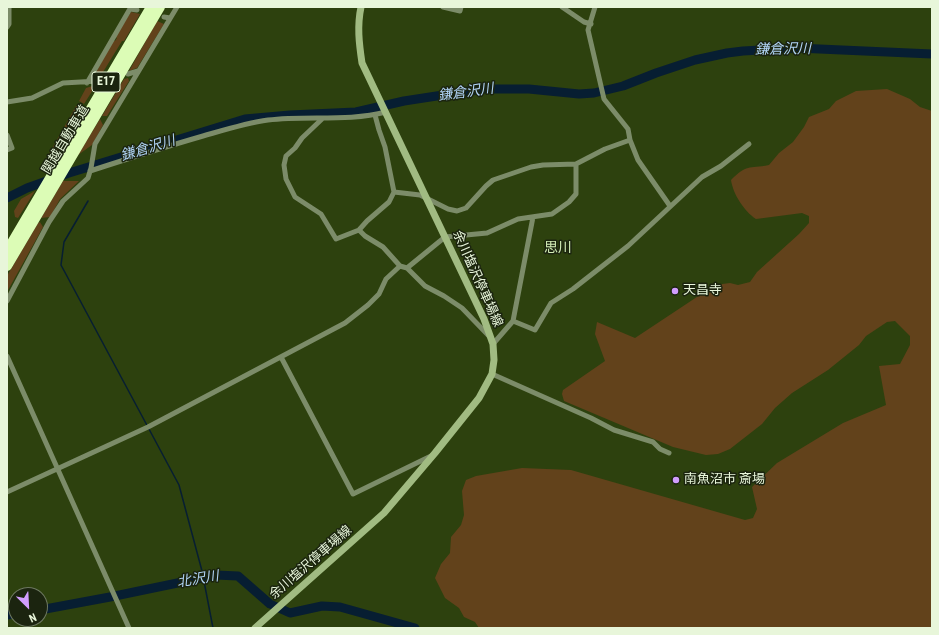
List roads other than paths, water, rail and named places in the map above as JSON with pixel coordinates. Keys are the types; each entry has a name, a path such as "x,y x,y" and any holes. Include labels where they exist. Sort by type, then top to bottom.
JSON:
{"highway":[{"name":"関越自動車道","path":"7,251 67,156 151,7"},
{"name":"関越自動車道","path":"67,156 162,12"},
{"name":"関越自動車道","path":"7,266 48,188"}],"main road":[{"name":"余川塩沢停車場線","path":"258,627 384,513 435,454 479,398 492,374 494,360 491,340 484,319 362,63 358,36 359,18 362,7"}],"street":[{"path":"7,27 9,24 9,7"},
{"path":"7,301 63,201 88,178 95,144 177,7"},
{"path":"443,7 460,12 461,7"},
{"path":"562,7 584,22 591,24"},
{"path":"594,7 591,24 588,30 604,99 628,129 630,140 638,160 670,206"},
{"path":"87,83 130,8 136,10"},
{"path":"162,12 170,18"},
{"path":"128,74 138,71"},
{"path":"7,102 32,98 64,83 87,83 98,81"},
{"path":"90,169 253,122 312,117 322,119 375,115 386,112"},
{"path":"322,119 286,156 284,165 286,180 295,197 321,214 336,239 359,230 389,202 394,192 385,147 378,130 375,115"},
{"path":"7,135 12,148 7,150"},
{"path":"394,192 420,195 448,209 457,211 466,208 493,180 531,167 576,164 605,149 630,140"},
{"path":"513,321 535,330 551,303 573,289 628,246 702,176 721,166 748,144"},
{"path":"407,268 445,237 487,233 518,219 552,214 569,202 576,194 576,164"},
{"path":"359,230 365,236 383,246 400,266 407,268 425,286 462,308 491,340 513,321 533,217"},
{"path":"7,492 148,427 346,323 379,294 386,279 400,266"},
{"path":"7,356 129,628"},
{"path":"281,357 354,494 435,454"},
{"path":"492,374 591,418 614,430 653,442 660,449 669,453"}],"waterway":[{"name":"鎌倉沢川","path":"7,198 27,188 69,173 245,119 356,112 404,101 482,89 529,89 579,94 594,93 623,86 695,60 743,51 797,48 932,54"},
{"path":"88,201 64,242 61,265 179,485 202,571 213,628"},
{"name":"北沢川","path":"48,609 216,575 238,576 270,604 290,613 322,606 340,607 415,628"}],"place":[{"name":"天昌寺","path":"675,291"},
{"name":"南魚沼市 斎場","path":"676,480"}],"district":[{"name":"思川","path":"558,248"}]}
